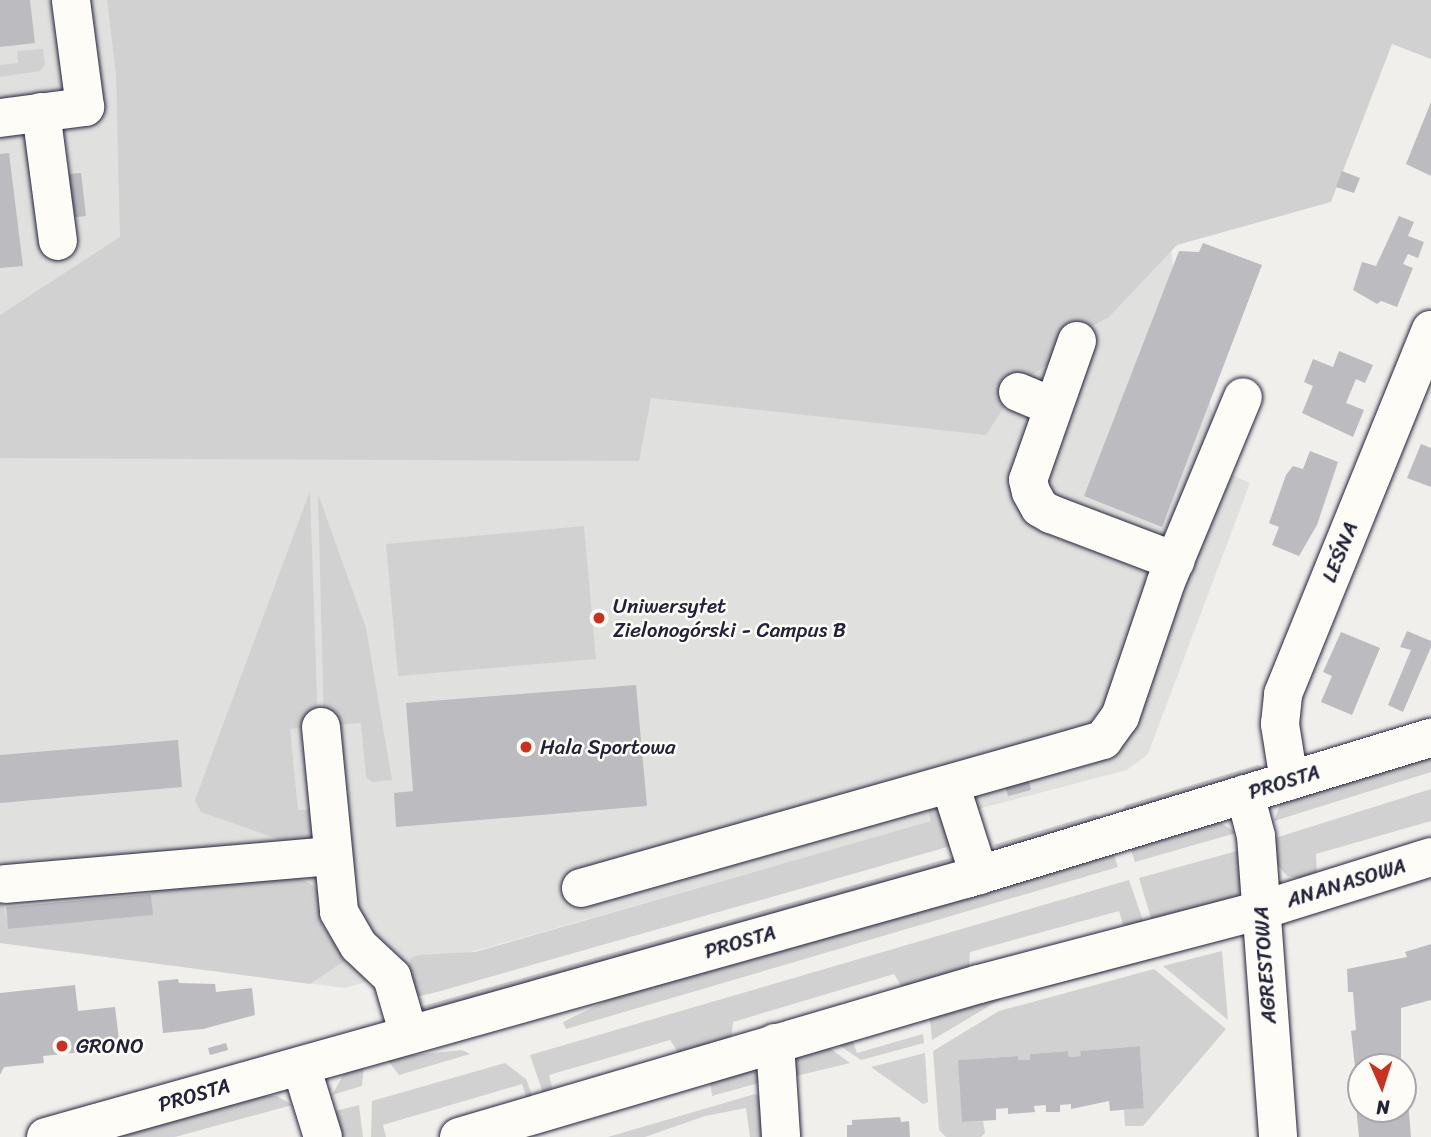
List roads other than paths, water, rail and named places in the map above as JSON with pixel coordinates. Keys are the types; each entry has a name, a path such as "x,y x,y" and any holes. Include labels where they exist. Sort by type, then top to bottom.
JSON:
{"street":[{"path":"0,118 85,107 71,0"},
{"path":"41,112 58,241"},
{"name":"LEŚNA","path":"1289,781 1280,724 1283,694 1431,330"},
{"path":"1077,341 1028,480 1040,508 1175,561"},
{"path":"1018,392 1053,407"},
{"path":"581,888 1103,740 1115,728 1175,561 1243,397"},
{"path":"321,727 339,912 346,930 393,977 409,1035"},
{"name":"PROSTA","path":"46,1137 979,875 1431,738"},
{"path":"950,784 979,875"},
{"name":"AGRESTOWA","path":"1245,794 1256,836 1278,1137"},
{"path":"5,884 333,856"},
{"name":"ANANASOWA","path":"1262,910 1428,869"},
{"path":"458,1137 979,984 1262,910"},
{"path":"775,1043 781,1137"},
{"path":"301,1066 323,1137"}],"place":[{"name":"Uniwersytet Zielonogórski - Campus B","path":"599,618"},
{"name":"Hala Sportowa","path":"526,747"},
{"name":"GRONO","path":"62,1046"}]}
